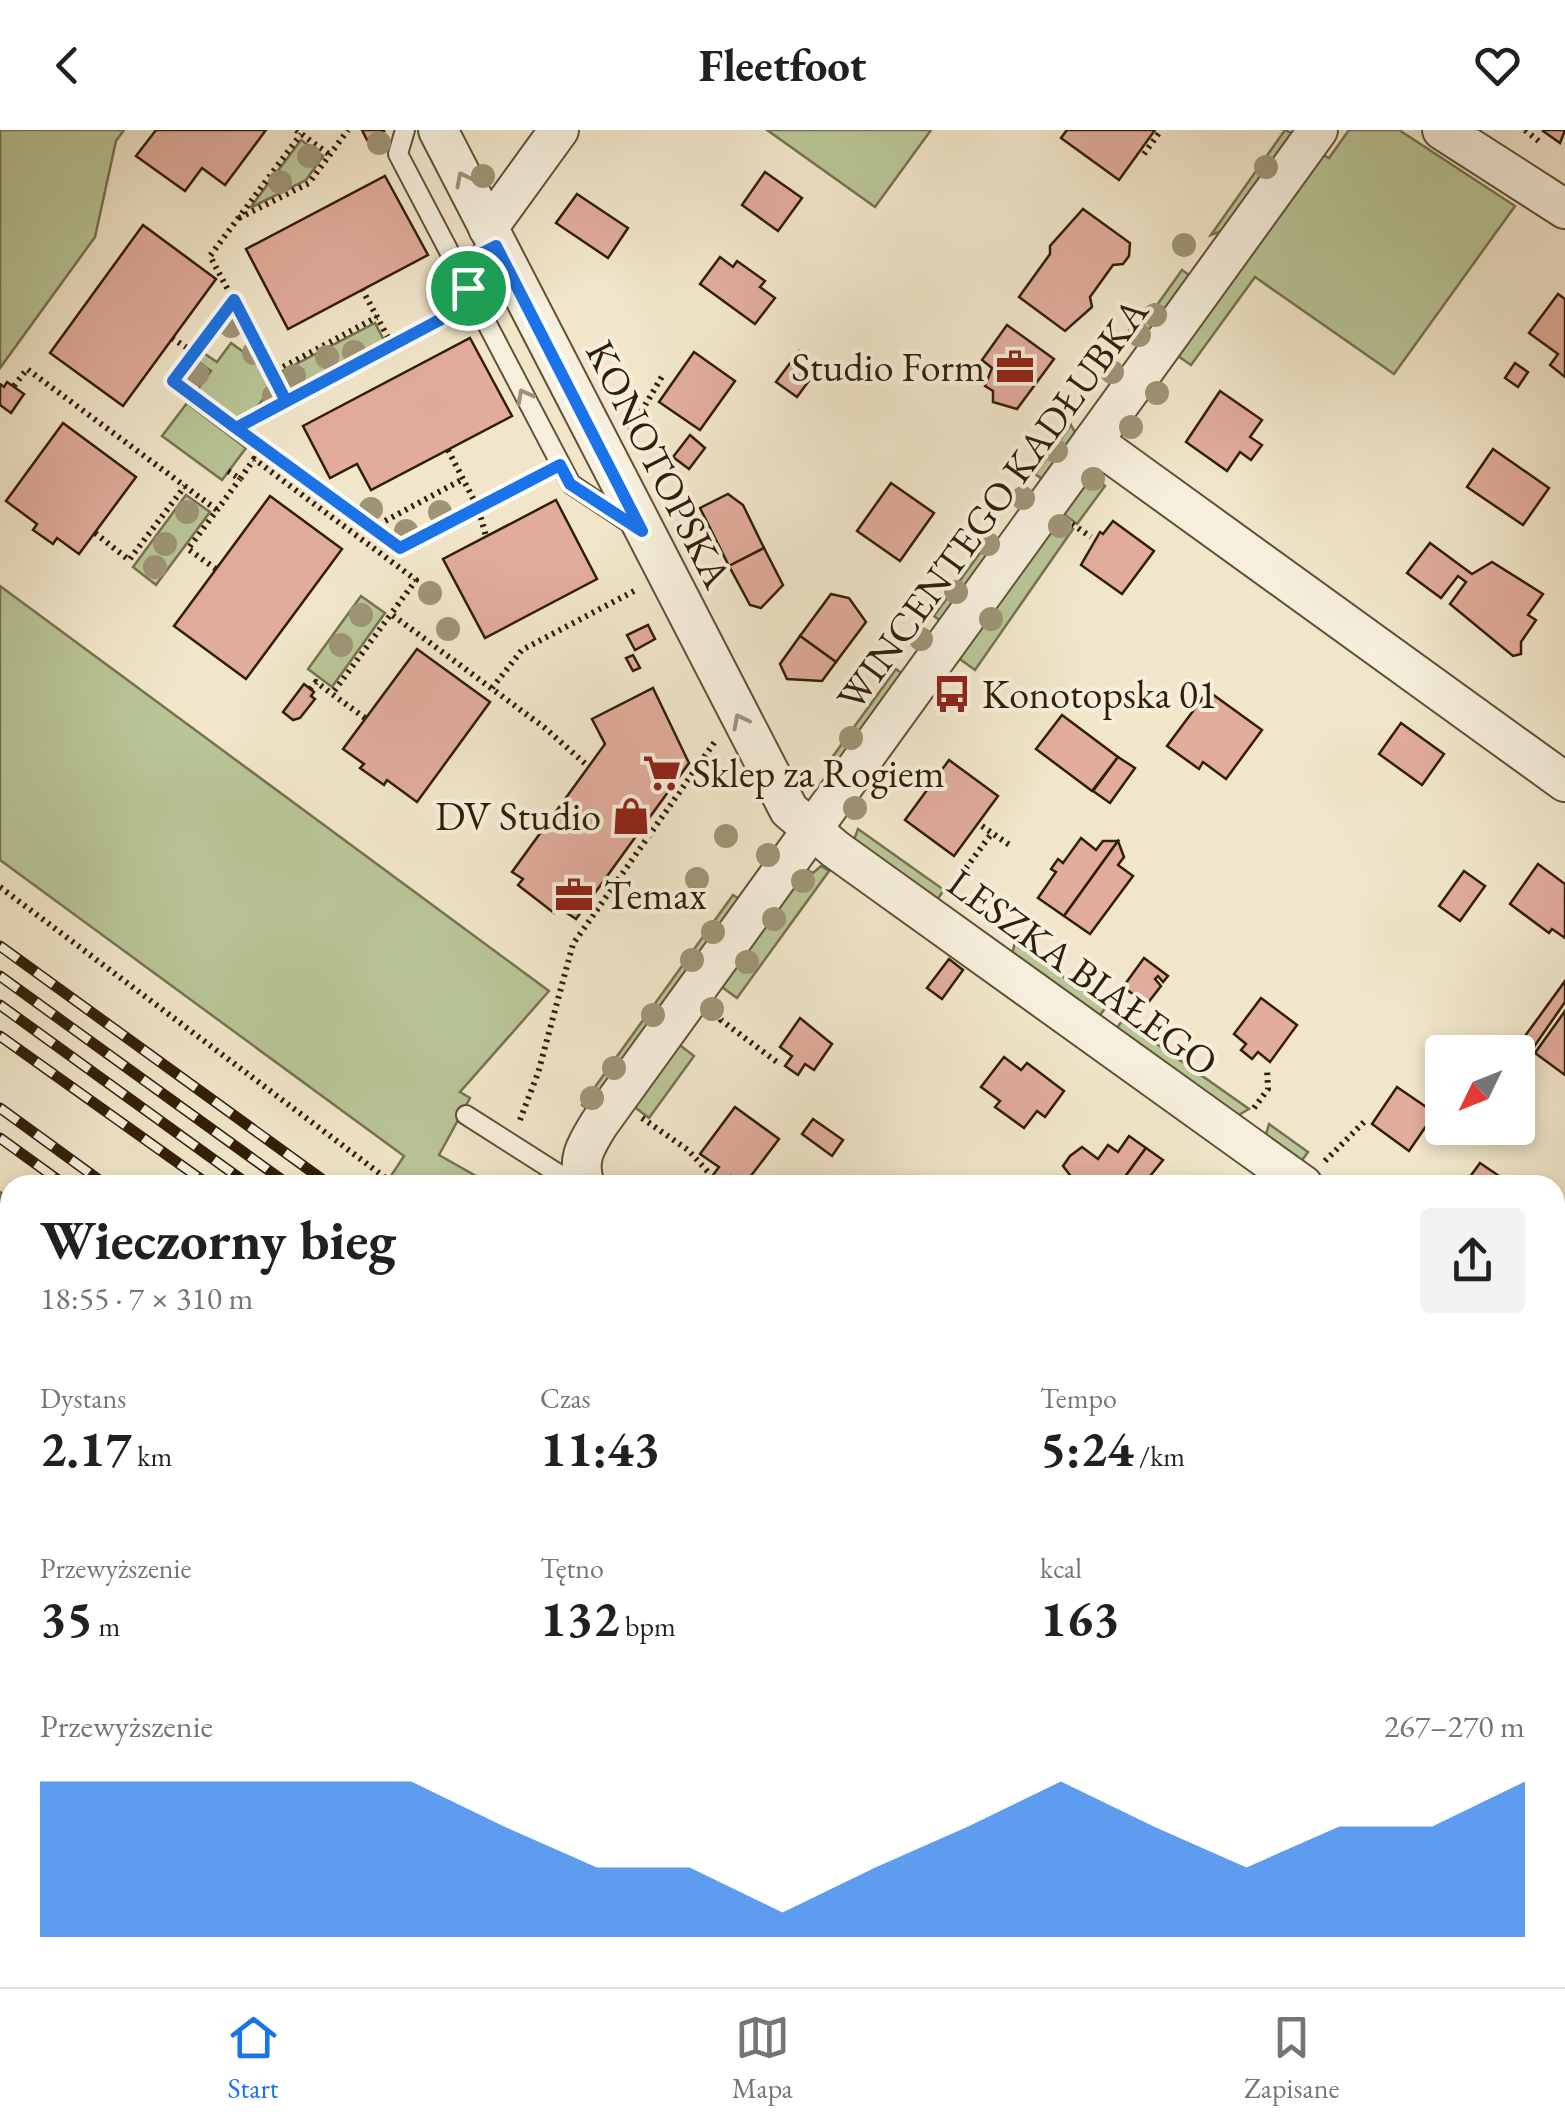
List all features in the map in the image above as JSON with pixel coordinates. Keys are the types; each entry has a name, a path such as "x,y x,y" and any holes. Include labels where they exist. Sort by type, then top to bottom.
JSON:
{"street":[{"name":"KONOTOPSKA","path":"438,130 773,786 811,832"},
{"path":"492,237 560,130"},
{"name":"WINCENTEGO KADŁUBKA","path":"582,1175 583,1151 595,1130 1318,130"},
{"path":"1442,130 1565,209"},
{"path":"1093,441 1565,782"},
{"name":"LESZKA BIAŁEGO","path":"811,832 1313,1174"}],"lane":[{"path":"405,130 398,154 570,484 642,531"},
{"path":"404,212 422,202"},
{"path":"457,266 492,237"},
{"path":"489,372 507,363"},
{"path":"466,1114 568,1175"}],"path":[{"path":"238,218 309,183 348,130"},
{"path":"1144,154 1161,130"},
{"path":"1528,131 1541,142"},
{"path":"286,401 210,256 298,132 330,155"},
{"path":"236,428 449,315 442,303 468,288"},
{"path":"362,290 392,345"},
{"path":"234,300 173,381 400,548 560,465"},
{"path":"270,373 377,317"},
{"path":"172,338 197,354"},
{"path":"14,386 27,369 217,510"},
{"path":"621,439 664,373"},
{"path":"216,569 188,548 264,448"},
{"path":"448,450 478,508 486,536"},
{"path":"254,459 416,580 332,694"},
{"path":"228,471 240,480"},
{"path":"372,528 463,479"},
{"path":"95,533 129,560 185,486"},
{"path":"1075,526 1092,537"},
{"path":"492,688 522,650 646,584"},
{"path":"391,614 492,688 588,767"},
{"path":"310,689 316,682 366,718"},
{"path":"520,1120 538,1073 573,944 583,924 723,731"},
{"path":"982,826 1011,846"},
{"path":"948,893 992,833"},
{"path":"0,887 381,1175"},
{"path":"721,1020 777,1062"},
{"path":"1252,1111 1268,1089 1267,1068"},
{"path":"1313,1174 1366,1120"},
{"path":"647,1121 688,1150 708,1172"}],"green space":[{"path":"0,130 124,130 116,141 95,237 0,368"},
{"path":"767,130 931,130 875,207"},
{"path":"1285,130 1295,135 1227,229 1211,235"},
{"path":"1349,130 1399,130 1515,206 1394,374 1255,277 1191,365 1175,354 1320,153 1329,158"},
{"path":"301,140 323,156 306,180 250,208"},
{"path":"1182,270 1192,277 1142,347 1132,340"},
{"path":"375,323 386,344 291,395 279,373"},
{"path":"231,343 266,368 274,385 251,415 239,421 197,390 211,371 196,360 202,352 217,362"},
{"path":"187,403 246,448 222,480 162,436"},
{"path":"1071,425 1077,436 1045,481 1035,474"},
{"path":"1089,473 1105,486 1077,524 1061,512"},
{"path":"186,495 210,512 156,585 133,567"},
{"path":"1057,517 1073,529 975,670 957,657"},
{"path":"993,535 1001,542 943,623 934,616"},
{"path":"0,586 549,991 460,1092 470,1098 439,1155 474,1175 392,1175 404,1156 0,860"},
{"path":"361,596 385,613 332,687 308,669"},
{"path":"896,669 904,675 840,765 831,759"},
{"path":"858,829 944,890 934,904 852,845"},
{"path":"821,866 829,871 737,998 719,985 804,868 813,873"},
{"path":"733,895 742,901 590,1111 582,1105"},
{"path":"1015,942 1106,1007 1098,1018 1011,959"},
{"path":"1123,1020 1249,1109 1232,1119 1115,1030"},
{"path":"677,1043 694,1056 649,1118 632,1105"},
{"path":"1269,1124 1308,1152 1300,1163 1264,1141"}],"building":[{"path":"156,130 266,130 225,185 202,168 185,191 136,156"},
{"path":"362,130 383,130 384,131 367,140"},
{"path":"1067,130 1155,130 1119,180 1061,138"},
{"path":"1544,130 1565,130 1560,143 1543,131"},
{"path":"765,172 802,198 778,231 742,205"},
{"path":"385,176 428,255 288,329 246,249"},
{"path":"577,194 628,228 608,258 556,223"},
{"path":"1083,209 1130,243 1129,256 1123,264 1113,265 1090,297 1092,307 1065,331 1019,297 1050,254 1050,246"},
{"path":"143,225 216,279 123,406 50,353"},
{"path":"720,257 733,267 737,261 765,281 760,287 775,298 755,324 700,284"},
{"path":"1558,294 1565,299 1565,377 1550,365 1558,354 1529,333"},
{"path":"1007,325 1054,359 1017,409 993,402 993,391 985,386 992,368 982,360"},
{"path":"470,338 512,416 371,490 357,464 330,478 303,426"},
{"path":"799,351 819,367 797,397 776,382"},
{"path":"694,352 735,381 700,430 659,402"},
{"path":"1515,363 1528,372 1518,387 1505,378"},
{"path":"7,382 24,394 11,413 0,405 0,384 4,387"},
{"path":"1220,391 1262,420 1250,437 1262,445 1251,460 1240,452 1227,471 1186,442"},
{"path":"63,423 136,477 79,554 57,538 53,544 33,530 37,524 6,501"},
{"path":"690,435 705,448 689,469 673,457"},
{"path":"1493,449 1549,488 1523,525 1467,487"},
{"path":"891,483 934,513 900,561 857,531"},
{"path":"728,494 743,505 764,548 729,566 700,508"},
{"path":"270,496 342,549 246,679 174,626"},
{"path":"556,500 597,579 485,638 443,559"},
{"path":"1113,521 1154,551 1122,594 1081,565 1100,532 1103,534"},
{"path":"1430,543 1472,574 1492,562 1543,594 1528,615 1536,620 1521,642 1521,654 1513,656 1450,604 1466,582 1458,576 1441,598 1407,573"},
{"path":"764,548 783,585 761,608 750,605 729,566"},
{"path":"831,594 849,598 866,622 836,662 800,636"},
{"path":"648,625 655,639 635,650 627,635"},
{"path":"800,636 836,662 822,681 787,679 780,664"},
{"path":"417,649 490,702 417,802 387,780 384,785 360,768 364,764 343,749"},
{"path":"633,655 640,668 633,671 626,658"},
{"path":"304,684 314,692 311,696 315,699 300,718 293,720 283,712"},
{"path":"653,688 689,763 576,919 558,907 554,913 518,885 523,879 512,872 605,744 592,719"},
{"path":"1208,691 1262,730 1226,779 1203,762 1199,769 1167,746"},
{"path":"1062,715 1118,757 1092,791 1036,749"},
{"path":"1401,723 1444,754 1422,785 1379,754"},
{"path":"1118,757 1135,768 1110,803 1093,791"},
{"path":"949,760 998,796 954,856 905,820"},
{"path":"1081,838 1096,850 1103,841 1118,841 1064,916 1038,898 1056,872 1051,869 1058,859 1063,863"},
{"path":"1118,841 1124,857 1118,865 1133,876 1090,934 1064,916"},
{"path":"1538,864 1565,884 1565,938 1552,929 1549,933 1510,904"},
{"path":"1464,871 1485,886 1460,921 1439,906"},
{"path":"1144,958 1168,976 1163,982 1158,976 1155,979 1161,986 1147,1004 1123,987"},
{"path":"949,959 963,970 942,999 927,988"},
{"path":"1565,981 1565,1002 1535,1045 1535,1035 1526,1035"},
{"path":"1261,998 1297,1025 1270,1062 1258,1052 1252,1059 1241,1050 1246,1044 1234,1034"},
{"path":"1565,1011 1565,1075 1535,1053"},
{"path":"800,1018 832,1044 814,1070 805,1064 798,1075 785,1066 792,1056 780,1047"},
{"path":"1004,1057 1021,1070 1027,1063 1064,1091 1045,1117 1037,1111 1024,1128 995,1107 1000,1101 981,1087"},
{"path":"1397,1087 1425,1106 1425,1128 1409,1151 1372,1124"},
{"path":"735,1107 779,1139 752,1175 713,1175 719,1167 700,1154"},
{"path":"813,1119 843,1140 832,1156 802,1134"},
{"path":"1129,1136 1146,1148 1126,1175 1070,1175 1063,1166 1082,1147 1098,1159 1108,1145 1118,1152"},
{"path":"1146,1148 1163,1160 1151,1175 1126,1175"},
{"path":"1480,1163 1498,1175 1471,1175"}],"railway":[{"path":"0,946 316,1175"},
{"path":"0,976 275,1175"},
{"path":"0,1005 235,1175"},
{"path":"0,1036 195,1175"},
{"path":"0,1108 92,1175"},
{"path":"0,1138 51,1175"}],"place":[{"name":"Studio Form","path":"1015,367"},
{"name":"Konotopska 01","path":"952,694"},
{"name":"Sklep za Rogiem","path":"662,773"},
{"name":"DV Studio","path":"631,816"},
{"name":"Temax","path":"574,895"}],"route":[{"path":"468,288 442,303 449,315 236,428 173,381 234,300 286,401 236,428 400,548 560,465 570,484 642,531 496,246 457,266 468,288"}]}
